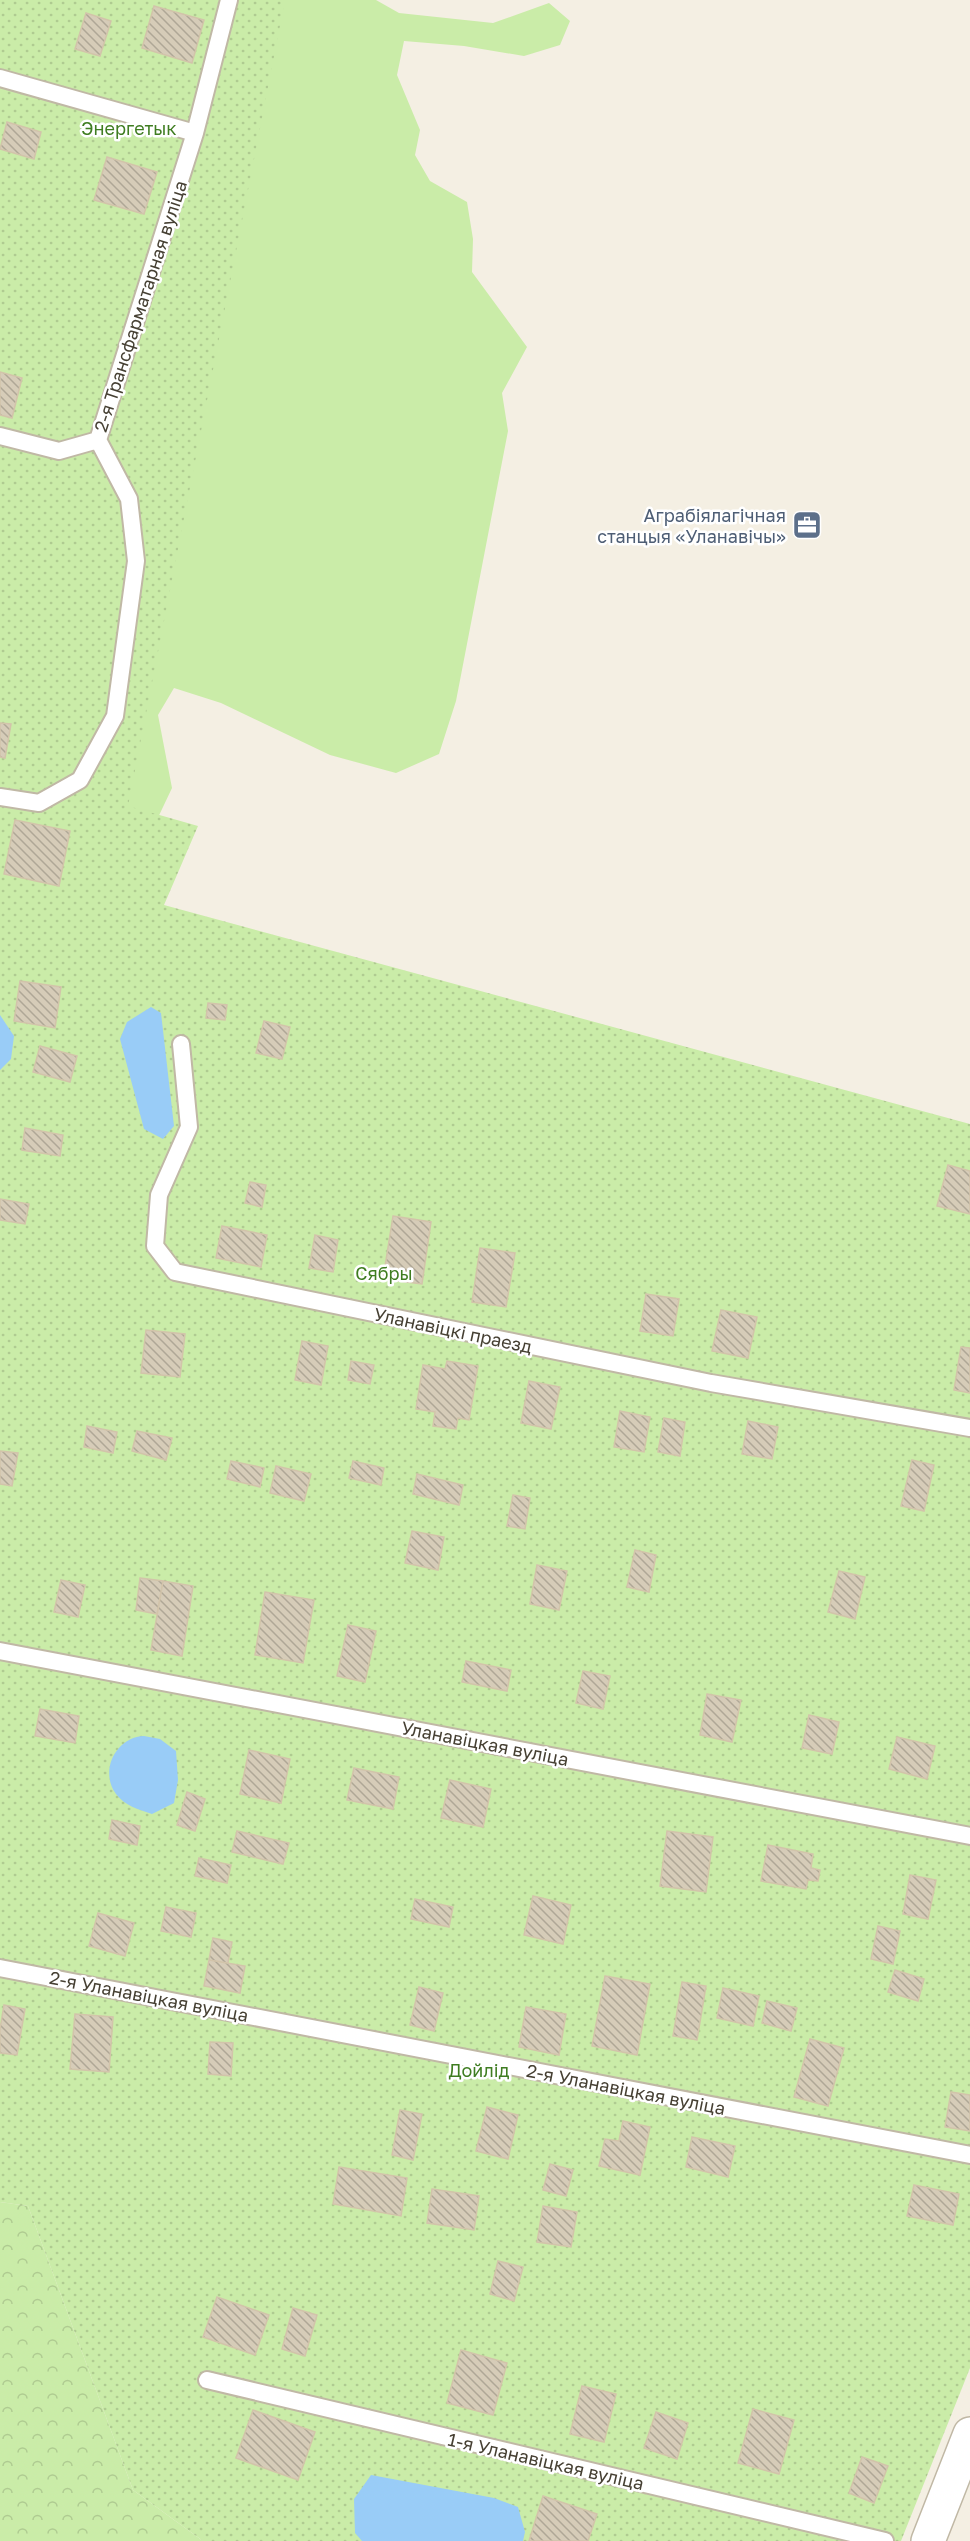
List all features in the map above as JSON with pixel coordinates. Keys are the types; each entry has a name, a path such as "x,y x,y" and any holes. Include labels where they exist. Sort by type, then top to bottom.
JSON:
{"street":[{"path":"928,2541 970,2434"}],"lane":[{"name":"2-я Трансфарматарная вуліца","path":"0,797 39,803 80,780 115,716 136,561 129,499 98,440 195,133 229,0"},
{"path":"0,78 195,133"},
{"path":"0,436 59,451 98,440"},
{"name":"Уланавіцкі праезд","path":"181,1044 189,1127 159,1195 155,1246 175,1272 711,1383 970,1428"},
{"name":"Уланавіцкая вуліца","path":"0,1651 970,1836"},
{"name":"2-я Уланавіцкая вуліца","path":"0,1968 970,2155"},
{"name":"1-я Уланавіцкая вуліца","path":"207,2380 885,2541"}],"green space":[{"path":"0,0 285,0 128,806 198,826 164,905 970,1124 970,2368 901,2541 203,2541 133,2490 28,2206 0,2202"},
{"path":"259,0 376,0 399,13 493,23 549,3 570,21 560,45 524,56 464,46 404,41 397,75 420,130 415,155 430,181 467,202 473,239 472,272 527,347 502,393 508,431 456,701 439,754 396,773 330,755 221,703 174,688 158,715 172,788 154,826 124,841 122,721"},
{"path":"0,2202 28,2206 133,2490 203,2541 0,2541"}],"water":[{"path":"151,1007 161,1013 174,1126 163,1139 144,1129 120,1039 127,1022"},
{"path":"0,1015 14,1036 11,1059 0,1070"},
{"path":"144,1736 160,1739 176,1751 178,1780 174,1803 152,1814 123,1801 111,1785 109,1775 113,1757 118,1749 125,1742"},
{"path":"371,2475 494,2498 518,2507 525,2532 523,2541 362,2541 355,2533 354,2499"}],"building":[{"path":"154,6 204,20 192,63 142,48"},
{"path":"86,13 111,21 100,56 75,49"},
{"path":"7,122 41,132 34,159 0,149"},
{"path":"107,157 157,172 144,214 94,200"},
{"path":"0,372 22,378 12,418 0,415"},
{"path":"0,723 11,724 5,758 0,757"},
{"path":"15,820 70,831 59,886 4,874"},
{"path":"20,981 61,987 55,1028 14,1021"},
{"path":"208,1003 227,1005 225,1020 206,1018"},
{"path":"264,1021 290,1027 282,1059 256,1053"},
{"path":"40,1046 77,1056 70,1082 33,1072"},
{"path":"25,1128 63,1135 60,1156 22,1150"},
{"path":"948,1165 970,1171 970,1214 937,1206"},
{"path":"250,1182 266,1185 262,1207 245,1203"},
{"path":"0,1199 29,1204 25,1224 0,1220"},
{"path":"393,1216 431,1222 422,1284 383,1279"},
{"path":"222,1226 267,1235 261,1267 216,1258"},
{"path":"315,1235 338,1240 333,1272 309,1268"},
{"path":"480,1248 515,1253 506,1307 472,1302"},
{"path":"646,1294 679,1299 673,1336 640,1331"},
{"path":"721,1310 757,1317 748,1358 712,1351"},
{"path":"146,1330 185,1334 180,1377 141,1373"},
{"path":"302,1341 328,1346 321,1385 295,1380"},
{"path":"961,1347 970,1348 970,1393 954,1390"},
{"path":"351,1361 374,1365 370,1384 348,1380"},
{"path":"447,1361 478,1366 469,1420 458,1418 456,1429 433,1426 435,1412 416,1409 423,1365 445,1369"},
{"path":"529,1381 560,1387 551,1429 521,1423"},
{"path":"620,1411 650,1417 644,1452 614,1447"},
{"path":"664,1418 685,1422 680,1456 658,1452"},
{"path":"748,1421 778,1427 772,1459 742,1454"},
{"path":"87,1426 117,1432 113,1453 84,1447"},
{"path":"137,1431 172,1438 166,1460 132,1451"},
{"path":"0,1451 18,1453 12,1486 0,1484"},
{"path":"912,1460 934,1465 924,1511 901,1506"},
{"path":"231,1461 264,1468 260,1487 227,1479"},
{"path":"353,1461 384,1468 381,1485 349,1478"},
{"path":"276,1466 311,1474 304,1501 270,1493"},
{"path":"417,1474 463,1485 459,1505 413,1494"},
{"path":"513,1495 530,1498 525,1529 507,1526"},
{"path":"412,1531 444,1537 438,1570 405,1563"},
{"path":"635,1550 656,1555 649,1592 627,1587"},
{"path":"537,1565 567,1571 559,1610 530,1604"},
{"path":"839,1571 865,1577 855,1619 828,1612"},
{"path":"140,1578 163,1581 157,1614 136,1610"},
{"path":"61,1580 85,1585 78,1617 54,1612"},
{"path":"163,1581 193,1586 182,1656 151,1650"},
{"path":"265,1592 314,1600 303,1663 255,1655"},
{"path":"348,1625 376,1631 365,1682 337,1676"},
{"path":"466,1661 511,1670 507,1691 462,1682"},
{"path":"583,1671 610,1676 603,1709 576,1703"},
{"path":"707,1694 741,1700 732,1742 700,1735"},
{"path":"40,1709 79,1716 75,1743 35,1736"},
{"path":"809,1715 839,1722 832,1754 802,1748"},
{"path":"897,1737 935,1746 927,1779 889,1769"},
{"path":"249,1750 290,1759 281,1803 240,1794"},
{"path":"354,1768 399,1777 393,1809 347,1800"},
{"path":"450,1780 491,1789 483,1827 441,1818"},
{"path":"187,1792 205,1799 195,1831 177,1825"},
{"path":"112,1820 140,1826 137,1845 109,1839"},
{"path":"237,1831 289,1843 283,1864 232,1852"},
{"path":"667,1831 713,1837 706,1892 660,1886"},
{"path":"768,1845 813,1854 811,1868 820,1870 818,1881 808,1880 806,1889 761,1881"},
{"path":"199,1858 231,1865 227,1883 195,1876"},
{"path":"910,1875 936,1880 928,1919 903,1914"},
{"path":"533,1896 571,1905 563,1944 524,1935"},
{"path":"415,1899 453,1907 449,1927 411,1919"},
{"path":"166,1907 196,1913 191,1937 161,1931"},
{"path":"98,1913 134,1923 125,1956 89,1946"},
{"path":"878,1926 900,1931 893,1964 871,1959"},
{"path":"213,1938 232,1942 228,1963 209,1960"},
{"path":"209,1960 245,1966 240,1993 204,1986"},
{"path":"895,1970 924,1979 918,2001 888,1992"},
{"path":"605,1976 650,1984 637,2055 592,2046"},
{"path":"682,1982 706,1986 697,2040 673,2036"},
{"path":"419,1987 443,1993 434,2031 410,2025"},
{"path":"723,1988 759,1996 753,2026 717,2018"},
{"path":"767,2001 797,2008 791,2031 762,2023"},
{"path":"4,2005 25,2009 17,2055 0,2053 0,2029"},
{"path":"526,2007 566,2014 559,2055 519,2047"},
{"path":"75,2014 113,2017 109,2072 70,2069"},
{"path":"810,2039 844,2048 828,2106 794,2097"},
{"path":"210,2042 233,2043 231,2076 208,2074"},
{"path":"951,2092 970,2095 970,2131 945,2127"},
{"path":"487,2107 518,2115 508,2159 476,2151"},
{"path":"400,2110 422,2114 413,2160 392,2155"},
{"path":"623,2121 650,2127 640,2175 599,2166 605,2139 619,2141"},
{"path":"692,2137 735,2146 728,2177 686,2167"},
{"path":"550,2164 573,2170 566,2196 543,2190"},
{"path":"339,2167 407,2178 401,2216 333,2204"},
{"path":"914,2185 959,2194 953,2225 907,2216"},
{"path":"432,2189 479,2196 474,2230 427,2223"},
{"path":"543,2206 577,2212 571,2247 537,2242"},
{"path":"498,2261 523,2267 514,2301 490,2294"},
{"path":"217,2297 269,2315 255,2355 203,2337"},
{"path":"293,2308 317,2315 305,2356 282,2349"},
{"path":"461,2350 507,2363 493,2415 447,2403"},
{"path":"582,2386 616,2394 604,2442 570,2434"},
{"path":"753,2409 794,2420 779,2474 738,2463"},
{"path":"253,2410 315,2432 298,2480 236,2458"},
{"path":"656,2412 688,2423 677,2459 644,2448"},
{"path":"862,2457 888,2466 874,2503 849,2493"},
{"path":"543,2496 597,2514 588,2541 529,2541"}],"place":[{"name":"Аграбіялагічная станцыя «Уланавічы»","path":"807,525"}],"park label":[{"name":"Энергетык","path":"129,128"},
{"name":"Сябры","path":"384,1273"},
{"name":"Дойлід","path":"479,2070"}]}
